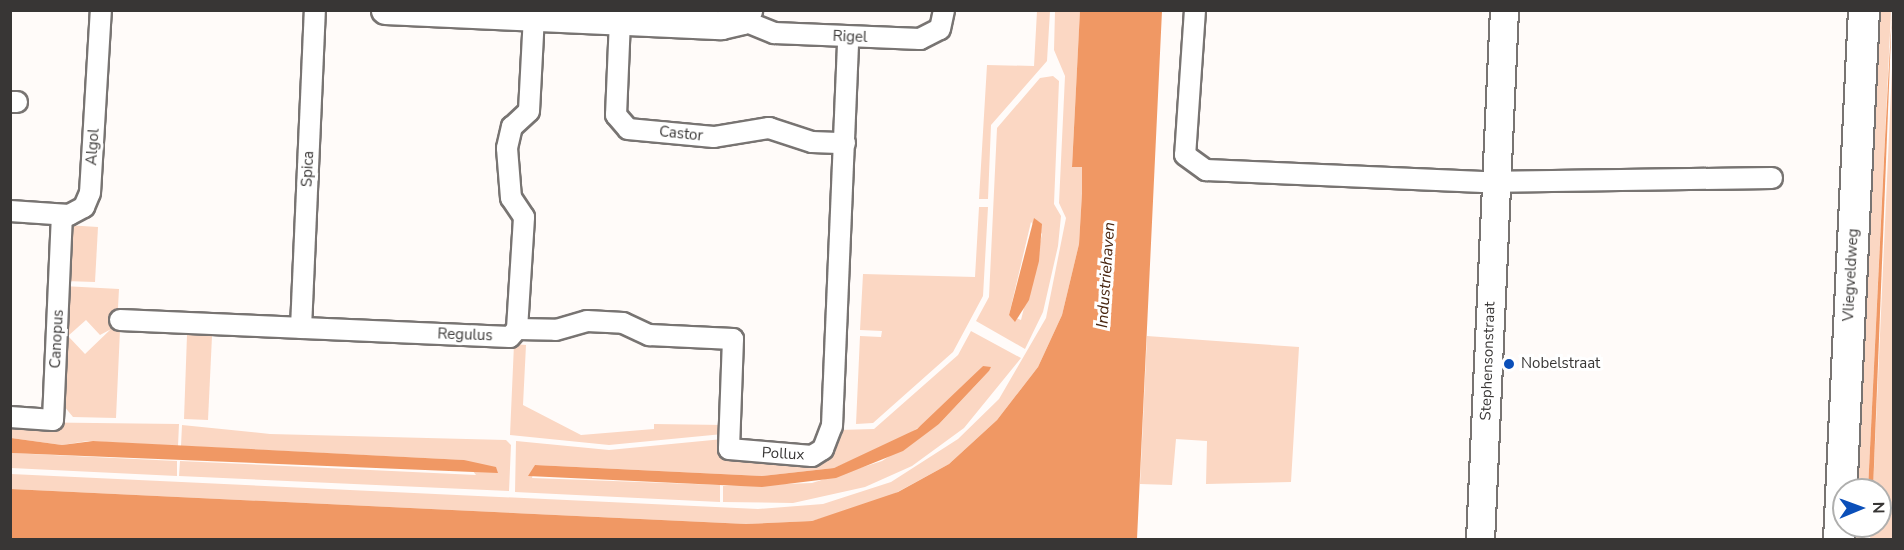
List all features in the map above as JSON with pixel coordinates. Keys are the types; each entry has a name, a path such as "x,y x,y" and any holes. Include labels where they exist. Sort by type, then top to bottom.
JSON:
{"main road":[{"name":"Vliegveldweg","path":"1839,540 1864,10"}],"street":[{"name":"Algol","path":"62,215 84,207 90,193 101,10"},
{"name":"Spica","path":"301,328 315,10"},
{"path":"385,10 721,25 745,15"},
{"name":"Rigel","path":"745,15 774,33 848,38 930,36 940,29 944,10"},
{"path":"1195,10 1185,155 1206,170 1496,182 1772,178"},
{"name":"Stephensonstraat","path":"1480,540 1504,10"},
{"path":"517,329 524,218 511,198 507,148 512,127 530,111 534,17"},
{"name":"Castor","path":"620,20 616,115 627,129 714,137 769,128 812,142 845,143"},
{"name":"Pollux","path":"517,329 556,330 587,321 623,323 649,335 733,339 729,449 739,452 812,456 830,440 848,38"},
{"path":"10,211 62,215"},
{"name":"Canopus","path":"10,417 53,420 62,215"},
{"name":"Regulus","path":"120,320 510,337 517,329"}],"shaded area":[{"path":"1037,11 1050,11 1047,61 991,125 988,199 979,199 987,65 1034,66"},
{"path":"1055,11 1080,11 1072,166 1082,167 1079,244 1062,315 1038,367 997,420 949,464 881,501 812,521 746,524 11,489 11,474 758,509 823,504 891,482 958,439 999,399 1046,318 1066,218 1059,203 1065,76 1054,50"},
{"path":"1875,11 1891,11 1869,478 1852,478"},
{"path":"1846,44 1849,44 1826,539 1823,540"},
{"path":"1893,46 1894,539 1870,540 1870,538 1892,538 1892,478 1874,478"},
{"path":"1053,76 1059,81 1054,204 1061,216 1058,246 1043,312 1025,349 976,321 989,297 997,128 1040,78","holes":["1031,222 1042,234 1021,320 1009,315"]},
{"path":"979,207 988,207 983,296 953,352 873,423 856,424 860,336 881,337 882,331 860,330 863,274 975,277"},
{"path":"66,225 98,227 95,282 64,281"},
{"path":"63,286 119,289 117,326 111,329 120,330 116,418 73,417 59,400","holes":["86,320 100,335 111,329 85,354 68,336"]},
{"path":"971,331 1021,358 964,428 912,466 865,487 793,503 723,502 723,486 812,483 882,461 939,424 989,371 983,366 936,416 898,441 834,468 762,476 535,465 532,478 720,485 720,502 515,492 516,441 609,450 723,439 722,456 828,456 838,430 874,429 958,355"},
{"path":"187,335 212,336 208,420 184,419"},
{"path":"1147,336 1299,347 1291,482 1206,484 1207,441 1176,439 1172,485 1140,484"},
{"path":"514,344 526,345 523,405 581,435 654,429 654,424 724,425 723,434 609,445 510,435"},
{"path":"11,422 179,424 178,446 88,441 62,445 11,438"},
{"path":"182,425 270,434 506,440 511,445 509,491 179,476 180,461 476,475 464,460 181,446"},
{"path":"11,453 177,461 177,476 11,468"},
{"path":"1848,538 1865,538 1865,539 1848,540"}],"water":[{"name":"Industriehaven","path":"1080,10 1162,11 1137,539 11,539 11,489 746,524 812,521 898,492 949,464 997,420 1038,367 1062,315 1079,244 1082,167 1072,167"},
{"path":"1892,10 1873,478 1869,478"},
{"path":"1034,218 1042,224 1039,261 1029,300 1015,322 1009,315"},
{"path":"983,366 991,367 939,424 903,451 836,478 762,487 528,476 535,465 762,476 834,468 917,429"},
{"path":"11,438 62,445 93,441 464,460 496,467 498,473 11,453"}],"place":[{"name":"Nobelstraat","path":"1509,364"}]}
